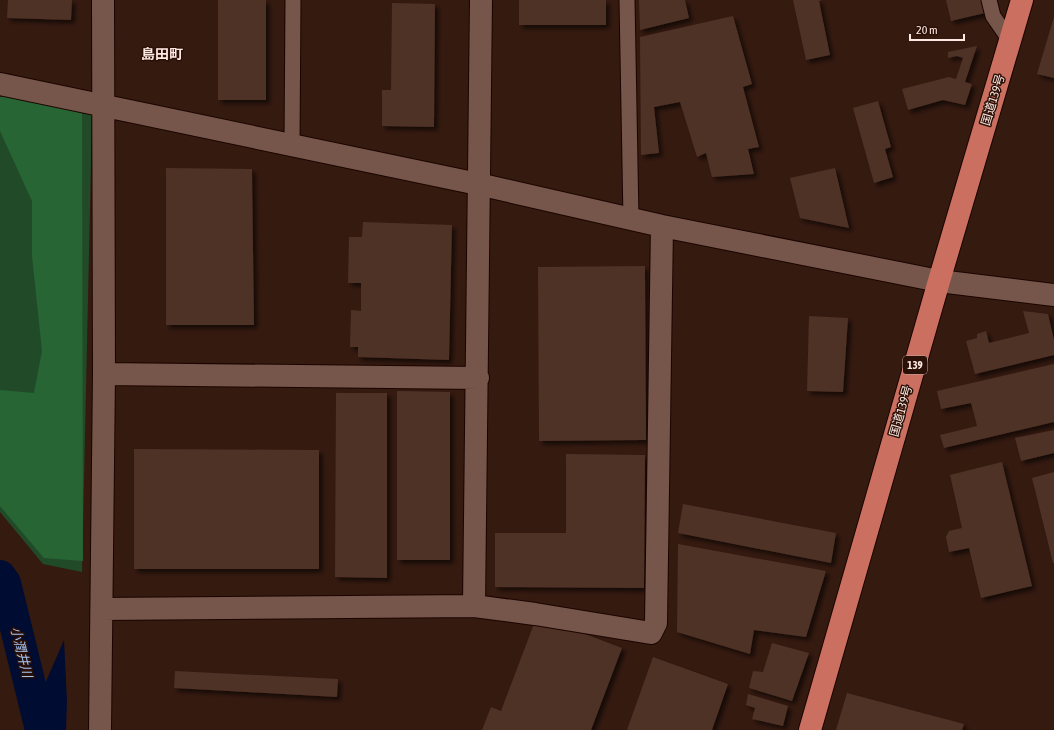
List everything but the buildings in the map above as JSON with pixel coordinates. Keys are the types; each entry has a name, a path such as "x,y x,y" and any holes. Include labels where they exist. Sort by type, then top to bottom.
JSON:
{"highway":[{"name":"国道139号","path":"810,730 939,281 1011,42 1022,0"}],"street":[{"path":"100,730 104,374 102,106 103,0"},
{"path":"292,145 293,0"},
{"path":"474,606 478,378 478,184 481,0"},
{"path":"627,0 631,219"},
{"path":"989,0 993,16 1011,42"},
{"path":"0,84 478,184 662,226 939,281 1054,295"},
{"path":"102,609 474,606 535,614 650,633 656,623 662,226"},
{"path":"104,374 478,378"}],"green space":[{"path":"6,95 82,113 83,561 44,558 0,506 0,390 34,393 42,351 32,256 32,201 0,131 0,97"},
{"path":"0,99 92,115 82,572 43,564 0,512"}],"water":[{"path":"64,640 67,702 66,730 25,730"}],"waterway":[{"name":"小潤井川","path":"0,576 5,583 41,730"}],"district":[{"name":"島田町","path":"162,54"}]}
